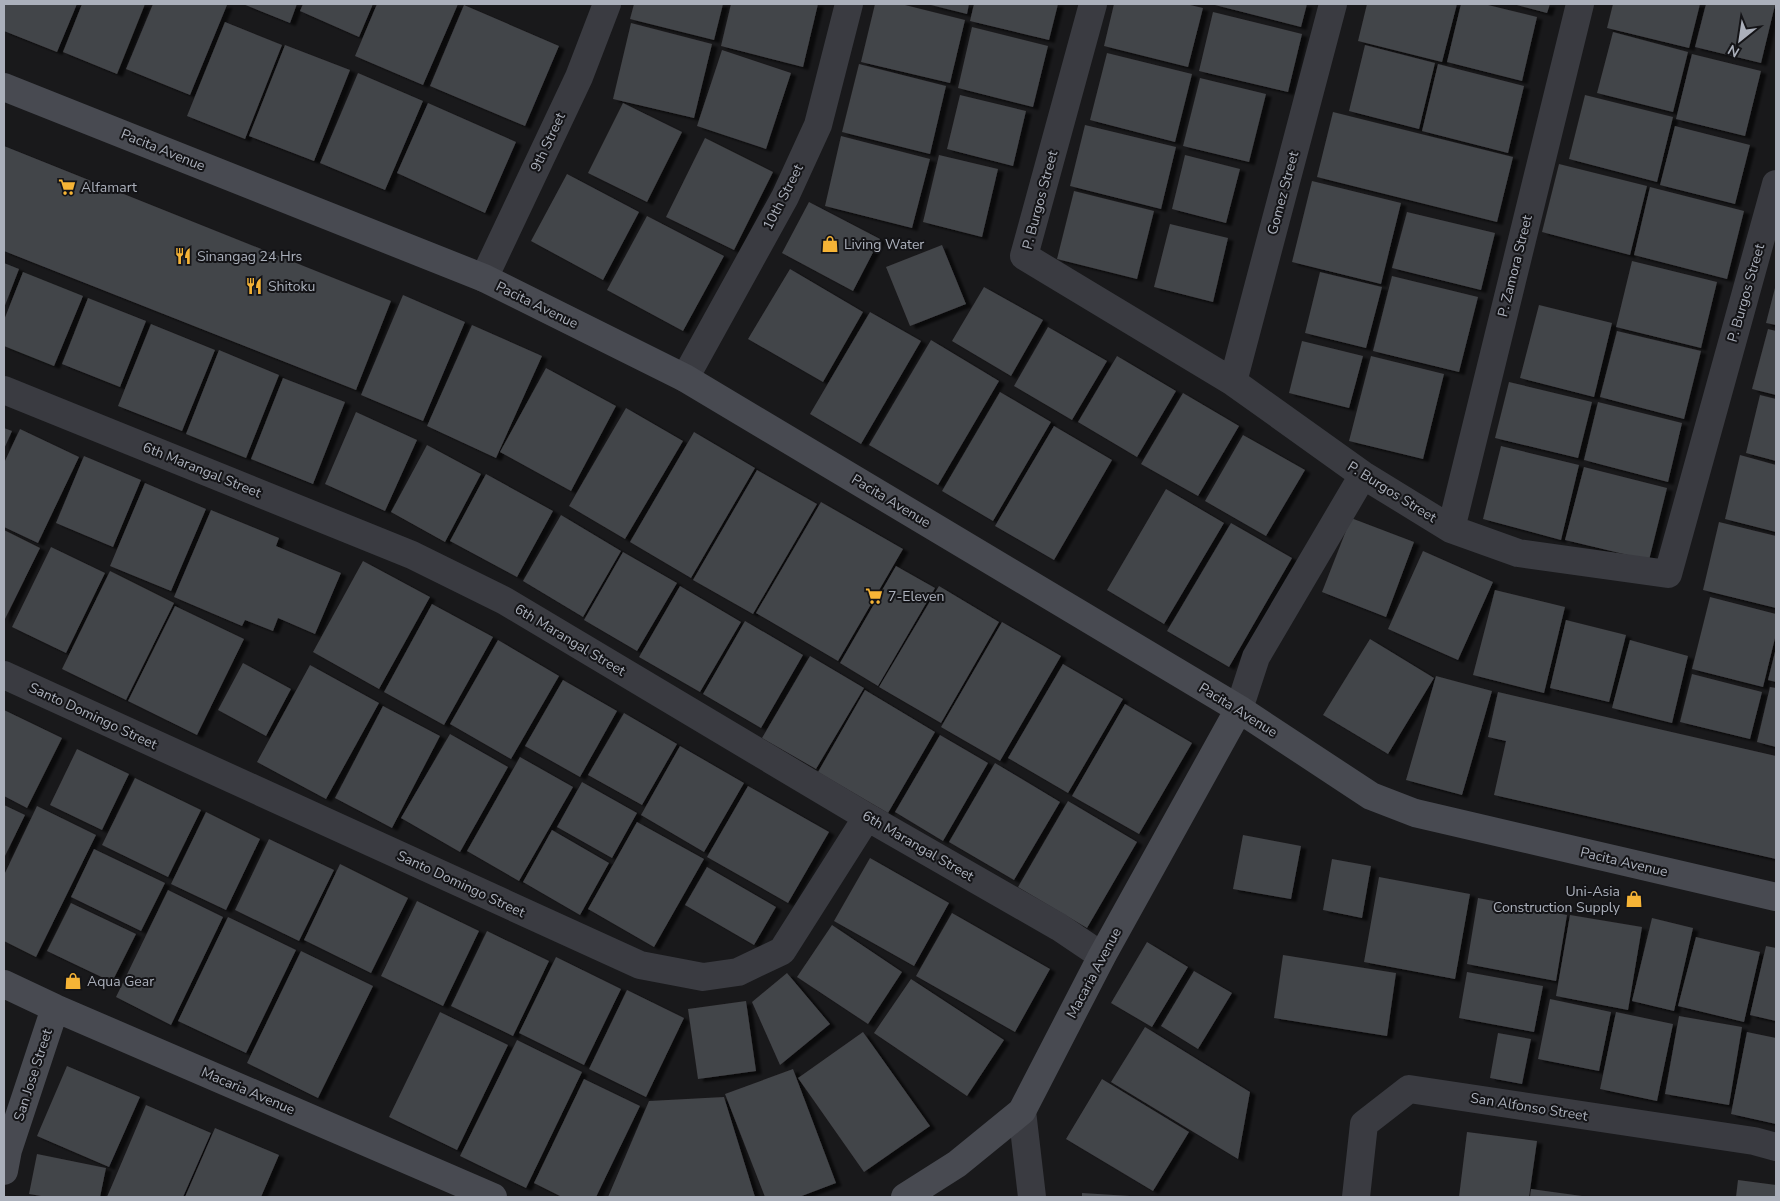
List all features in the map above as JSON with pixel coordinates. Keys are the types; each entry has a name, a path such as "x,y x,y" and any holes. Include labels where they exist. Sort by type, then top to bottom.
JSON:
{"main road":[{"name":"Pacita Avenue","path":"4,87 484,278 686,378 1238,709 1371,796 1415,813 1776,897"},
{"name":"Macaria Avenue","path":"904,1197 958,1164 1022,1111 1102,956 1238,709"},
{"name":"Macaria Avenue","path":"4,984 55,1008 493,1197"},
{"name":"San Jose Street","path":"4,1171 8,1150 55,1008"}],"street":[{"name":"10th Street","path":"686,378 785,198 818,125 849,4"},
{"name":"P. Burgos Street","path":"1093,4 1024,256 1233,382 1363,475 1451,529 1518,554 1668,574 1776,184"},
{"name":"Gomez Street","path":"1233,382 1333,4"},
{"name":"P. Zamora Street","path":"1451,529 1580,4"},
{"name":"9th Street","path":"484,278 579,77 603,5"},
{"name":"6th Marangal Street","path":"4,390 412,555 505,601 867,817 1059,928 1102,956"},
{"path":"1238,709 1256,657 1363,475"},
{"name":"Santo Domingo Street","path":"4,675 640,965 702,977 738,972 782,951 867,817"},
{"name":"San Alfonso Street","path":"1356,1197 1364,1124 1410,1089 1754,1141 1776,1148"},
{"path":"1022,1111 1032,1197"}],"building":[{"path":"4,4 77,4 57,52 4,31"},
{"path":"82,4 145,4 117,74 63,52"},
{"path":"153,4 227,5 190,95 126,69"},
{"path":"243,4 297,4 290,23"},
{"path":"303,4 373,4 359,37 300,11"},
{"path":"377,4 458,4 423,85 355,56"},
{"path":"634,4 723,4 714,40 630,19"},
{"path":"731,4 818,4 803,67 721,46"},
{"path":"875,4 901,4 965,20 950,83 861,62"},
{"path":"927,4 969,4 967,14"},
{"path":"974,4 1058,4 1049,40 970,21"},
{"path":"1114,4 1186,4 1203,8 1188,67 1104,46"},
{"path":"1211,4 1307,4 1301,27"},
{"path":"1367,4 1457,4 1442,62 1358,41"},
{"path":"1461,4 1484,4 1537,17 1522,81 1447,62"},
{"path":"1513,4 1550,4 1547,13"},
{"path":"1613,4 1700,4 1689,48 1607,28"},
{"path":"1706,4 1775,5 1761,63 1695,47"},
{"path":"464,5 559,46 525,126 430,86"},
{"path":"1213,12 1302,34 1288,92 1199,71"},
{"path":"225,22 282,45 245,139 187,116"},
{"path":"631,23 712,44 694,118 613,99"},
{"path":"972,27 1048,46 1033,107 958,88"},
{"path":"1613,32 1688,52 1673,112 1597,93"},
{"path":"285,45 350,70 314,161 249,136"},
{"path":"1365,45 1435,63 1419,129 1349,111"},
{"path":"722,50 791,73 766,149 697,126"},
{"path":"1107,53 1192,74 1175,142 1090,120"},
{"path":"1692,54 1761,71 1745,136 1676,119"},
{"path":"859,64 946,86 930,154 842,132"},
{"path":"1438,64 1524,86 1508,153 1422,131"},
{"path":"358,73 423,101 385,190 320,163"},
{"path":"1200,78 1266,94 1249,162 1183,146"},
{"path":"960,95 1026,111 1013,166 947,149"},
{"path":"1585,95 1673,117 1657,182 1569,159"},
{"path":"428,103 516,142 485,213 397,173"},
{"path":"623,103 682,132 647,202 588,173"},
{"path":"1333,112 1513,157 1497,222 1317,177"},
{"path":"1085,125 1176,147 1161,209 1070,186"},
{"path":"1675,126 1750,145 1735,204 1660,185"},
{"path":"841,136 930,159 912,228 825,206"},
{"path":"705,138 773,172 734,250 666,217"},
{"path":"4,146 391,301 356,390 4,251"},
{"path":"939,155 998,169 982,237 923,222"},
{"path":"1185,155 1240,169 1226,223 1172,209"},
{"path":"1559,164 1647,186 1630,255 1542,232"},
{"path":"567,174 639,212 603,280 531,241"},
{"path":"1312,181 1401,203 1381,284 1292,262"},
{"path":"1650,187 1744,211 1727,279 1634,255"},
{"path":"1074,191 1154,211 1137,279 1057,259"},
{"path":"809,202 880,239 853,291 782,253"},
{"path":"1407,212 1495,233 1481,290 1392,268"},
{"path":"647,216 724,256 683,331 607,290"},
{"path":"1170,224 1228,238 1213,302 1154,287"},
{"path":"942,245 966,304 910,326 886,267"},
{"path":"1632,261 1717,282 1701,348 1616,327"},
{"path":"4,263 19,269 4,308"},
{"path":"790,269 863,312 823,382 748,339"},
{"path":"23,272 83,296 54,366 4,346 4,320"},
{"path":"1320,272 1382,287 1366,348 1305,333"},
{"path":"1392,276 1478,297 1459,372 1373,351"},
{"path":"1776,284 1776,325 1766,323"},
{"path":"984,287 1043,320 1011,376 952,341"},
{"path":"403,295 465,322 423,421 361,395"},
{"path":"88,298 146,321 120,387 62,364"},
{"path":"1539,305 1612,323 1594,397 1520,378"},
{"path":"870,312 921,341 861,444 810,414"},
{"path":"151,324 215,350 182,431 118,406"},
{"path":"472,325 542,356 496,458 427,426"},
{"path":"1048,327 1107,361 1072,420 1014,386"},
{"path":"1768,329 1776,331 1776,395 1752,389"},
{"path":"1617,331 1701,351 1684,419 1600,397"},
{"path":"931,340 999,381 938,485 869,445"},
{"path":"1302,341 1363,356 1349,408 1289,393"},
{"path":"219,350 279,375 246,458 186,434"},
{"path":"1117,356 1176,391 1137,457 1078,422"},
{"path":"1371,356 1444,374 1423,459 1349,441"},
{"path":"546,368 616,406 571,491 500,452"},
{"path":"283,378 345,402 313,484 251,459"},
{"path":"1509,382 1592,402 1578,458 1495,438"},
{"path":"1000,392 1051,422 993,521 942,491"},
{"path":"1183,393 1239,426 1198,496 1141,464"},
{"path":"1760,395 1776,399 1776,461 1746,453"},
{"path":"1598,402 1682,423 1668,482 1584,460"},
{"path":"626,408 683,441 625,539 569,506"},
{"path":"356,412 417,440 385,511 325,484"},
{"path":"1054,426 1112,460 1054,560 995,526"},
{"path":"4,428 12,431 4,449"},
{"path":"20,429 79,457 38,543 4,527 4,463"},
{"path":"694,432 755,468 691,578 630,542"},
{"path":"1243,435 1305,470 1266,536 1205,501"},
{"path":"427,445 481,474 445,542 391,512"},
{"path":"1501,446 1579,465 1561,540 1483,519"},
{"path":"1740,455 1776,465 1776,532 1725,519"},
{"path":"84,456 141,480 113,547 56,523"},
{"path":"1584,467 1667,488 1649,560 1565,540"},
{"path":"757,470 817,504 753,614 693,580"},
{"path":"486,474 553,511 517,577 450,541"},
{"path":"145,483 206,509 171,591 110,566"},
{"path":"1166,489 1224,523 1164,624 1107,590"},
{"path":"821,502 903,549 838,661 756,613"},
{"path":"211,510 279,538 276,546 341,573 315,634 278,618 273,631 245,620 242,626 174,597"},
{"path":"561,515 621,551 583,617 523,581"},
{"path":"1351,518 1414,542 1386,617 1322,592"},
{"path":"1719,522 1776,536 1776,608 1703,590"},
{"path":"1231,523 1292,558 1229,667 1167,631"},
{"path":"4,530 40,548 4,621"},
{"path":"51,547 105,573 66,653 12,627"},
{"path":"1423,551 1493,582 1458,660 1388,629"},
{"path":"623,552 677,583 637,651 584,620"},
{"path":"363,561 430,597 379,689 313,652"},
{"path":"896,566 935,588 878,686 840,663"},
{"path":"110,571 174,603 126,700 62,669"},
{"path":"680,586 741,622 700,692 639,657"},
{"path":"939,586 999,622 941,723 879,687"},
{"path":"1495,590 1565,607 1544,693 1473,675"},
{"path":"1710,597 1776,614 1776,634 1763,687 1692,669"},
{"path":"432,604 493,637 444,725 384,692"},
{"path":"175,606 244,639 197,735 128,701"},
{"path":"1566,620 1626,635 1609,702 1550,688"},
{"path":"745,621 803,655 761,728 703,694"},
{"path":"1002,622 1061,656 1000,761 941,727"},
{"path":"1370,639 1434,678 1388,754 1323,715"},
{"path":"498,640 559,676 511,759 450,724"},
{"path":"1630,640 1688,656 1672,723 1612,708"},
{"path":"1776,648 1776,682 1768,680"},
{"path":"810,656 864,688 816,769 762,738"},
{"path":"243,663 291,689 266,736 218,710"},
{"path":"1063,664 1123,699 1068,793 1008,758"},
{"path":"310,665 379,703 326,799 257,762"},
{"path":"1692,674 1762,692 1750,739 1680,722"},
{"path":"1436,676 1492,691 1462,795 1406,780"},
{"path":"563,680 617,711 580,777 525,746"},
{"path":"1770,687 1776,688 1776,747 1757,742"},
{"path":"865,690 935,732 888,813 818,772"},
{"path":"1498,692 1776,756 1776,859 1494,795 1506,741 1488,737"},
{"path":"1125,704 1192,743 1139,834 1072,796"},
{"path":"383,706 440,736 392,828 335,798"},
{"path":"4,710 62,738 27,808 4,796"},
{"path":"624,713 677,744 642,805 588,775"},
{"path":"450,734 508,767 460,852 401,818"},
{"path":"940,735 988,763 943,841 895,812"},
{"path":"680,746 744,783 704,852 641,815"},
{"path":"77,749 129,774 102,830 50,805"},
{"path":"520,757 573,787 519,881 467,851"},
{"path":"995,763 1060,802 1014,880 949,842"},
{"path":"135,778 201,810 168,877 102,845"},
{"path":"582,782 637,813 612,858 557,827"},
{"path":"748,786 829,832 788,903 707,857"},
{"path":"1068,801 1137,842 1087,928 1018,887"},
{"path":"4,805 25,815 4,858"},
{"path":"37,806 96,835 36,957 4,941 4,875"},
{"path":"206,812 260,839 226,910 171,884"},
{"path":"637,822 704,859 654,947 588,909"},
{"path":"552,830 609,863 580,915 523,882"},
{"path":"1243,835 1301,846 1291,899 1233,889"},
{"path":"269,839 334,870 299,941 235,910"},
{"path":"94,849 165,883 141,931 71,897"},
{"path":"870,858 949,903 914,966 834,921"},
{"path":"1332,859 1371,866 1362,918 1323,910"},
{"path":"340,864 408,898 371,973 304,940"},
{"path":"707,867 776,907 754,945 685,905"},
{"path":"1379,877 1470,894 1455,979 1364,962"},
{"path":"168,890 223,917 171,1025 116,997"},
{"path":"1478,898 1567,915 1556,981 1467,964"},
{"path":"417,901 479,931 443,1006 381,976"},
{"path":"71,903 136,934 112,982 47,951"},
{"path":"952,913 1050,969 1015,1032 916,976"},
{"path":"1570,915 1642,927 1628,1010 1556,996"},
{"path":"228,917 296,950 246,1053 178,1021"},
{"path":"1652,918 1693,928 1674,1011 1632,1001"},
{"path":"832,925 902,972 868,1024 797,977"},
{"path":"487,931 549,961 513,1036 451,1006"},
{"path":"1696,937 1760,952 1744,1022 1678,1006"},
{"path":"1147,942 1188,967 1152,1027 1111,1003"},
{"path":"1766,946 1776,948 1776,1021 1750,1015"},
{"path":"301,951 373,986 318,1098 247,1063"},
{"path":"1283,955 1396,973 1387,1036 1274,1018"},
{"path":"556,957 621,989 584,1065 519,1033"},
{"path":"1194,971 1232,993 1198,1049 1161,1026"},
{"path":"1467,972 1543,986 1534,1032 1459,1018"},
{"path":"787,973 830,1024 780,1065 752,1002"},
{"path":"911,979 1004,1040 967,1096 874,1033"},
{"path":"627,990 684,1018 646,1097 589,1069"},
{"path":"1550,999 1611,1012 1599,1071 1538,1059"},
{"path":"746,1001 756,1071 698,1079 688,1009"},
{"path":"440,1012 508,1045 457,1150 389,1117"},
{"path":"1616,1012 1673,1024 1657,1101 1600,1089"},
{"path":"1679,1016 1742,1027 1729,1105 1665,1094"},
{"path":"1145,1027 1250,1092 1238,1159 1111,1082"},
{"path":"863,1032 930,1126 864,1172 798,1078"},
{"path":"1747,1032 1776,1038 1776,1124 1731,1114"},
{"path":"1498,1033 1531,1039 1522,1084 1490,1078"},
{"path":"517,1040 582,1072 526,1188 460,1156"},
{"path":"67,1066 140,1097 109,1167 37,1136"},
{"path":"793,1069 836,1183 799,1197 765,1197 725,1094"},
{"path":"584,1079 640,1106 596,1197 562,1197 534,1183"},
{"path":"1102,1079 1189,1132 1153,1191 1066,1139"},
{"path":"724,1097 755,1197 608,1197 649,1101"},
{"path":"146,1105 211,1133 183,1197 107,1197"},
{"path":"215,1128 279,1155 261,1197 185,1197"},
{"path":"1467,1132 1537,1141 1529,1197 1459,1197"},
{"path":"37,1154 106,1168 100,1197 47,1197 29,1194"},
{"path":"1738,1180 1776,1185 1776,1197 1736,1197"},
{"path":"1531,1189 1582,1196 1582,1197 1530,1197"},
{"path":"1082,1193 1130,1196 1130,1197 1082,1197"}],"place":[{"name":"Alfamart","path":"67,187"},
{"name":"Living Water","path":"830,244"},
{"name":"Sinangag 24 Hrs","path":"183,256"},
{"name":"Shitoku","path":"254,286"},
{"name":"7-Eleven","path":"874,596"},
{"name":"Uni-Asia Construction Supply","path":"1634,899"},
{"name":"Aqua Gear","path":"73,981"}]}
